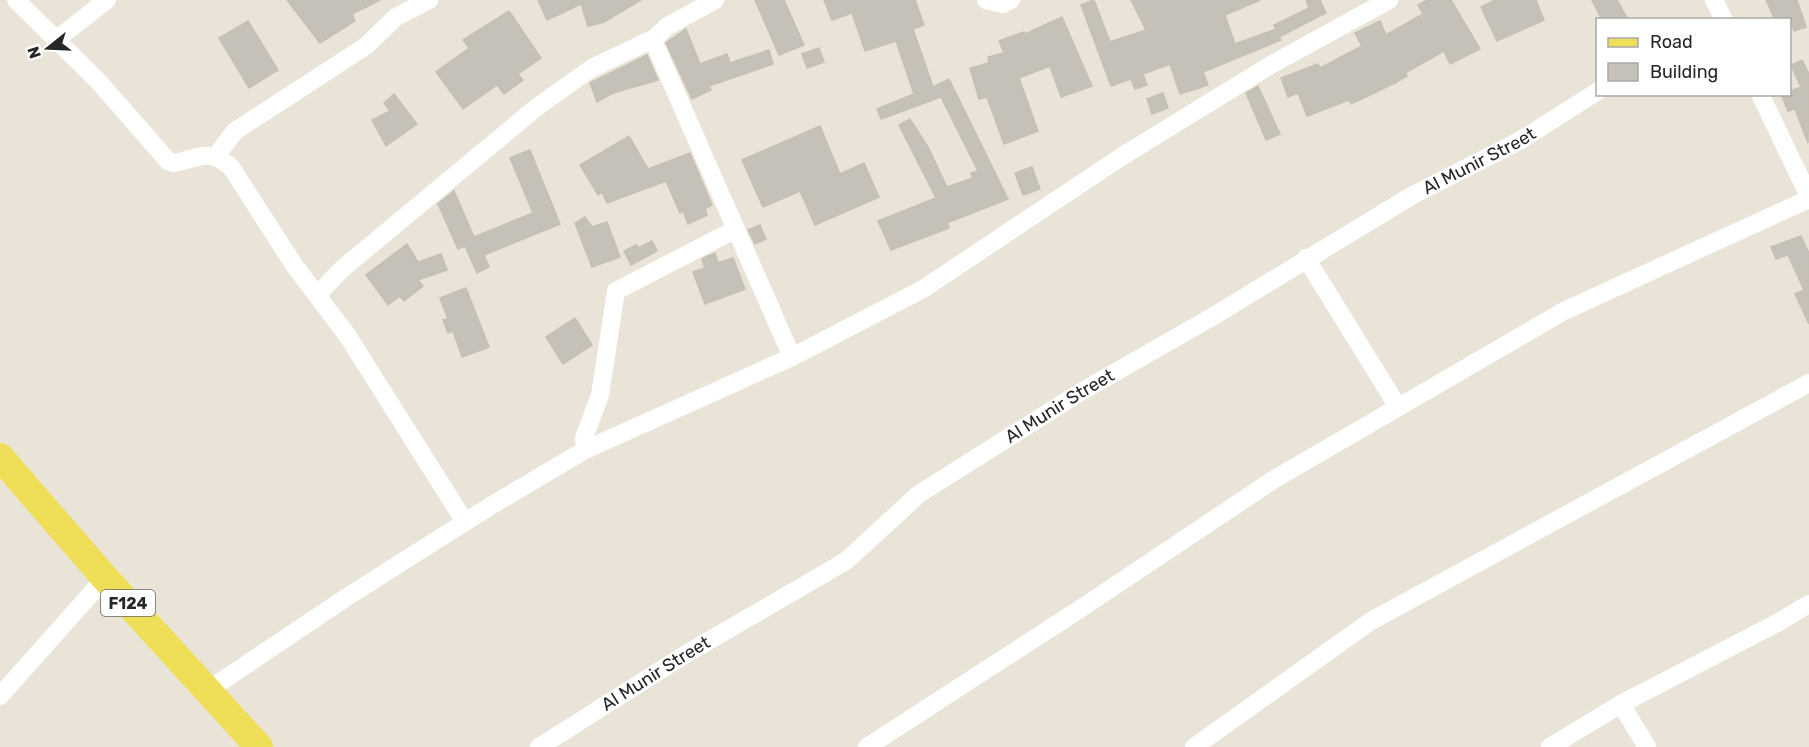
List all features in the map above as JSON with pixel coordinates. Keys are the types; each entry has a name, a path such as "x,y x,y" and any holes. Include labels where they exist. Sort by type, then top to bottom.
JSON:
{"main road":[{"name":"F124","path":"0,456 105,578 259,747"}],"street":[{"path":"16,0 57,39 168,161 173,164 201,155 216,156 231,167 294,265 347,334 465,522"},
{"path":"57,39 107,0"},
{"path":"216,156 235,131 366,46 396,17 429,0"},
{"path":"318,294 350,262 537,107 592,68 655,38 666,27 715,0"},
{"path":"986,0 1003,4 1011,0"},
{"path":"207,691 347,597 465,522 585,450 792,357 923,289 1121,157 1274,63 1389,0"},
{"path":"1714,0 1723,18"},
{"path":"655,38 662,60 792,357"},
{"name":"Al Munir Street","path":"539,747 686,654 846,561 919,494 1079,393 1212,317 1413,195 1521,140 1596,92"},
{"path":"867,747 1083,608 1273,480 1564,311 1809,198 1761,96"},
{"path":"585,450 584,438 600,395 616,291 736,229"},
{"path":"1306,258 1398,408"},
{"path":"1194,747 1371,621 1809,383"},
{"path":"0,696 105,578"},
{"path":"1550,747 1621,704 1809,604"},
{"path":"1621,704 1647,747"}],"building":[{"path":"287,0 380,0 352,14 355,21 320,43"},
{"path":"538,0 641,0 604,22 588,26 581,4 547,20"},
{"path":"755,0 784,0 804,45 779,55"},
{"path":"824,0 915,0 924,25 913,29 933,87 949,79 1008,199 947,223 949,228 891,250 878,221 936,198 899,125 910,119 928,147 947,187 973,178 971,173 978,171 941,97 881,119 877,109 914,94 896,41 865,51 852,13 832,20"},
{"path":"1094,0 1110,42 1146,30 1131,0 1260,0 1225,15 1235,44 1276,29 1274,25 1309,8 1306,0 1320,0 1326,13 1281,36 1277,30 1281,40 1203,72 1208,85 1180,94 1170,64 1143,74 1147,85 1135,89 1131,79 1111,86 1081,5"},
{"path":"1427,0 1451,0 1480,49 1450,64 1444,51 1405,73 1407,76 1395,83 1351,104 1349,100 1307,116 1298,93 1288,97 1281,78 1318,64 1320,68 1362,46 1355,33 1380,21 1386,35 1423,14 1418,5"},
{"path":"1495,0 1536,0 1544,20 1497,41 1481,7"},
{"path":"1592,0 1617,0 1627,18 1601,18"},
{"path":"1766,0 1797,0 1806,27 1794,31 1791,18 1774,18"},
{"path":"509,11 541,58 518,74 523,80 504,94 497,85 463,109 436,72 469,48 463,40"},
{"path":"1062,17 1092,86 1061,97 1050,66 1019,78 1038,131 1004,144 987,97 979,99 970,68 989,63 988,57 1004,53 999,41 1024,32 1025,34"},
{"path":"248,21 278,70 249,88 219,38"},
{"path":"686,29 700,64 727,54 730,63 769,50 773,64 709,86 711,90 692,99 666,43"},
{"path":"819,48 824,62 807,68 802,54"},
{"path":"647,55 658,80 613,93 597,102 590,83"},
{"path":"1802,60 1809,74 1808,143 1795,109 1788,111 1782,96 1791,96 1791,91 1801,87 1791,65"},
{"path":"1258,86 1280,134 1266,140 1246,93"},
{"path":"1163,93 1168,108 1152,114 1147,99"},
{"path":"394,94 417,124 386,146 372,120 390,111 384,103"},
{"path":"820,126 840,174 864,163 879,197 815,225 800,191 763,207 742,160"},
{"path":"629,136 648,169 690,153 712,205 705,209 707,215 688,224 683,211 680,213 666,181 607,203 602,192 598,195 580,165"},
{"path":"530,150 560,224 484,255 489,267 477,273 465,246 458,249 438,204 454,191 474,237 533,213 510,158"},
{"path":"1032,167 1040,189 1023,195 1015,173"},
{"path":"585,217 592,227 607,222 620,257 592,267 575,223"},
{"path":"760,225 766,239 755,244 748,230"},
{"path":"1801,236 1809,253 1809,324 1795,294 1804,290 1788,255 1776,259 1771,247"},
{"path":"652,241 657,251 631,265 624,251 636,245 638,248"},
{"path":"407,244 418,262 441,254 447,270 418,280 423,286 404,301 400,296 388,305 366,275"},
{"path":"715,253 718,263 733,258 745,289 705,304 693,272 705,268 702,259"},
{"path":"466,288 489,347 462,357 453,331 448,333 443,320 448,319 440,298"},
{"path":"575,318 592,345 563,364 546,337"}]}
